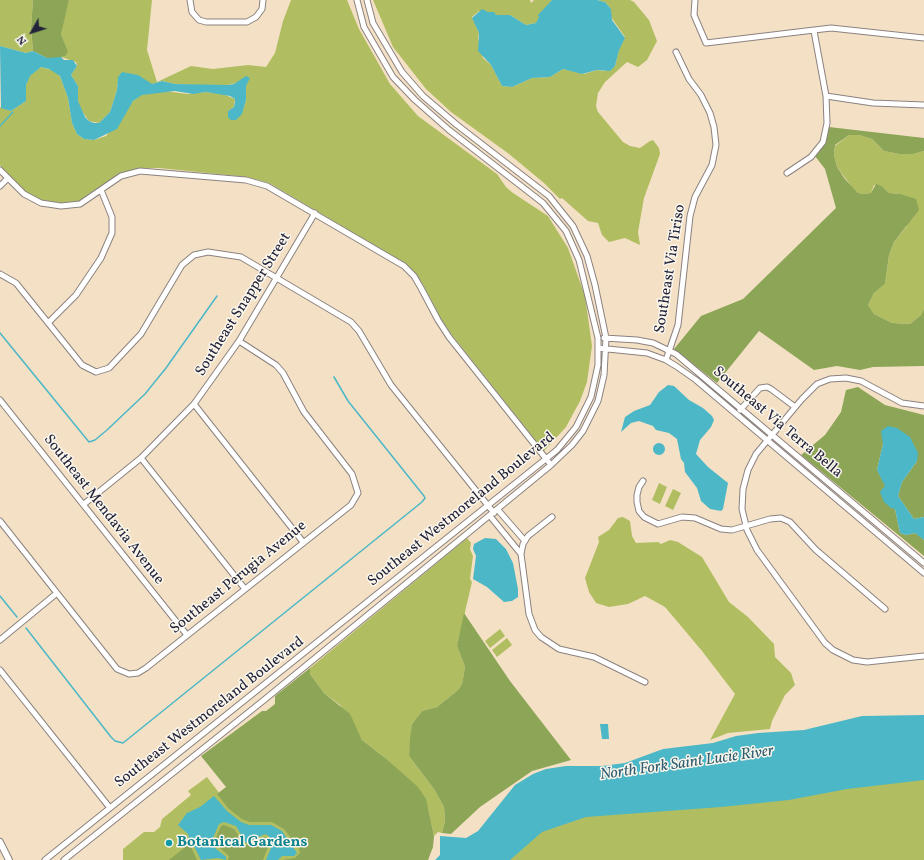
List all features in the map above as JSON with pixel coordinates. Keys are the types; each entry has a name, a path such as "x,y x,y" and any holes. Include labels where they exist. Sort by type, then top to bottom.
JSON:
{"main road":[{"path":"0,842 9,860"}],"street":[{"path":"190,0 192,12 199,20 206,22 247,22 256,17 262,10 263,0"},
{"name":"Southeast Westmoreland Boulevard","path":"45,860 547,459 568,439 584,412 592,391 598,365 598,338 579,260 566,231 543,203 449,130 415,100 393,77 364,26 357,0"},
{"name":"Southeast Westmoreland Boulevard","path":"64,860 494,513 551,465 572,445 592,415 598,401 604,375 606,338 595,285 587,256 573,226 561,209 534,183 457,125 423,96 402,72 373,23 367,0"},
{"path":"695,0 694,15 706,43 814,32 831,28 893,36 924,38"},
{"path":"787,173 811,157 823,142 827,123 826,96 814,32"},
{"name":"Southeast Via Tiriso","path":"666,360 678,325 690,216 695,198 712,165 716,145 714,127 710,113 701,95 689,79 676,52"},
{"path":"826,96 873,103 924,106"},
{"path":"0,170 7,179 24,194 41,203 61,206 80,204 121,176 140,171 246,180 267,186 404,266 414,276 449,337 551,465"},
{"path":"0,186 7,179"},
{"path":"48,323 76,294 101,258 112,233 112,217 101,190"},
{"name":"Southeast Snapper Street","path":"84,504 141,458 194,404 239,341 314,213"},
{"path":"0,274 16,283 82,365 96,372 109,368 141,334 182,265 194,255 208,252 241,257 351,322 359,331 391,385 494,513 525,541"},
{"name":"Southeast Via Terra Bella","path":"598,338 637,340 670,350 924,563"},
{"name":"Southeast Perugia Avenue","path":"57,594 117,668 129,674 138,673 351,504 358,493 352,474 304,412 283,373 276,365 239,341"},
{"name":"Southeast Via Terra Bella","path":"598,348 647,353 666,360 696,380 924,573"},
{"path":"924,406 902,403 861,381 846,378 830,379 817,384 795,407 756,454 748,470 743,489 742,509 746,526 757,550 825,643 833,650 853,660 866,662 924,656"},
{"path":"736,414 760,388 767,387 795,407"},
{"name":"Southeast Mendavia Avenue","path":"0,400 187,635"},
{"path":"194,404 304,542"},
{"path":"141,458 245,589"},
{"path":"643,481 639,487 636,502 644,518 651,522 658,524 682,517 695,518 721,529 732,530 770,519 781,518 790,522 813,547 885,609"},
{"path":"494,513 520,554 529,614 541,637 559,649 594,657 645,682"},
{"path":"520,554 525,541 534,531 552,517"},
{"path":"0,521 57,594 0,640"},
{"path":"0,670 110,808"}],"green space":[{"path":"0,0 33,0 31,28 33,51 26,53 0,46"},
{"path":"33,0 69,0 61,34 68,52 65,56 55,59 47,58 33,51 31,28"},
{"path":"69,0 152,0 147,50 157,82 191,66 213,69 248,65 266,67 275,53 283,21 291,0 347,0 359,29 390,84 418,116 497,174 506,187 513,193 548,216 568,248 585,296 592,346 587,382 580,401 566,427 544,451 452,335 441,319 424,286 416,274 406,264 269,183 247,177 159,168 140,168 121,173 79,201 61,203 42,201 26,192 9,177 0,165 0,107 11,111 26,101 26,85 29,76 41,67 55,71 60,76 68,98 72,123 77,134 84,139 94,140 106,136 133,101 141,95 164,91 188,94 206,92 223,94 235,99 234,107 228,111 243,110 246,100 246,86 248,81 222,86 175,84 162,81 152,84 117,84 117,90 110,112 99,123 89,121 81,110 78,101 78,86 71,75 77,66 76,62 61,57 65,56 65,45 61,34"},
{"path":"373,0 530,0 531,3 534,0 552,0 536,23 526,25 510,15 496,15 484,11 479,11 472,17 479,33 478,38 483,58 491,65 502,86 512,87 532,78 550,77 563,69 584,74 597,70 605,71 615,66 619,49 625,37 611,17 611,9 605,2 597,0 630,0 634,2 649,20 657,41 647,60 638,67 627,62 605,82 598,93 596,106 598,112 623,142 630,146 640,148 653,140 659,148 660,154 644,198 638,232 640,245 625,238 609,242 602,235 598,223 588,221 562,198 560,199 544,183 509,154 451,112 426,89 393,47"},
{"path":"829,127 924,138 924,151 913,154 899,154 884,151 872,139 859,135 849,135 835,145 834,155 837,167 845,179 858,193 871,193 876,184 882,186 889,193 900,194 916,199 919,210 894,242 889,255 885,284 874,293 868,305 874,314 892,323 910,324 921,315 924,309 924,366 873,367 860,370 837,366 814,370 759,331 717,383 674,349 701,316 743,299 836,208 825,169 815,156 826,142"},
{"path":"849,135 859,135 872,139 884,151 899,154 913,154 924,151 924,309 921,315 910,324 892,323 874,314 868,305 874,293 885,284 889,255 894,242 907,226 900,194 889,193 882,186 874,185 871,193 858,193 837,167 834,155 835,146"},
{"path":"858,387 885,405 924,415 924,517 914,519 898,496 902,482 917,461 883,444 877,470 883,480 895,509 900,533 906,535 915,533 922,538 924,540 924,556 801,455 825,435 841,412 846,390"},
{"path":"659,483 667,487 660,504 652,500"},
{"path":"673,489 681,493 673,510 665,506"},
{"path":"623,517 630,521 632,536 636,543 658,542 661,544 670,540 678,542 702,557 729,602 748,617 774,644 775,657 791,673 795,685 785,695 772,721 770,729 728,733 710,740 735,694 702,651 665,607 645,596 628,604 609,607 596,603 589,592 585,578 599,542 598,537 609,530 618,518"},
{"path":"467,538 471,543 470,549 473,556 470,579 472,582 457,646 465,667 462,684 458,690 437,707 422,711 412,724 409,756 434,789 444,807 445,821 442,833 438,832 434,836 428,809 398,771 384,757 362,740 356,728 340,705 324,693 310,674 310,668"},
{"path":"464,613 510,681 571,760 532,771 480,807 451,834 442,833 445,821 444,807 434,789 409,756 410,738 412,724 422,711 437,707 458,690 462,684 465,667 457,646"},
{"path":"500,629 505,636 490,648 485,641"},
{"path":"507,638 512,645 497,657 492,650"},
{"path":"310,668 310,674 324,693 350,714 362,740 418,787 426,799 434,836 433,847 428,860 282,860 295,858 300,853 299,848 284,829 272,822 250,822 242,819 229,809 217,794 226,787 201,756 262,711 266,711 275,704 275,696"},
{"path":"924,760 924,860 481,860 545,806"},
{"path":"207,777 220,794 276,806 318,860 123,860 123,849 144,832 154,832 160,827 162,819 191,795 188,791"},
{"path":"224,825 234,829 245,846 260,838 267,838 268,847 263,860 228,860 229,856 218,846 216,838 221,826"},
{"path":"188,845 191,847 197,860 169,860"}],"water":[{"path":"552,0 597,0 605,2 611,9 612,20 625,38 619,50 615,66 610,71 597,70 582,74 563,69 550,77 532,78 512,87 502,86 491,65 478,51 479,33 472,18 482,9 488,12 494,12 496,15 510,15 526,25 536,23 539,17 538,15"},
{"path":"0,46 26,53 33,51 47,58 61,57 64,60 73,60 77,66 71,75 78,86 78,101 85,117 94,123 99,123 110,112 117,90 118,77 122,72 138,75 152,84 162,81 175,84 228,85 234,84 246,76 250,78 246,86 246,100 242,114 236,120 231,120 228,117 228,111 234,107 235,102 235,99 230,96 206,92 193,94 175,91 142,95 133,101 117,129 94,140 84,139 77,134 72,123 68,98 60,76 49,69 41,67 30,76 26,85 26,101 11,111 1,108"},
{"path":"668,385 674,386 689,400 703,408 712,416 714,420 711,427 700,440 696,454 708,467 728,483 723,509 721,511 710,509 701,501 697,488 685,472 677,439 669,433 656,430 653,426 639,421 631,423 621,432 625,417 634,411 650,405 659,392"},
{"path":"888,426 897,428 910,437 918,453 917,461 902,482 898,496 914,519 924,517 924,540 915,533 906,535 900,533 895,509 891,508 884,502 880,492 885,486 877,470 883,444 881,431"},
{"path":"661,443 664,444 664,454 657,455 654,454 653,447 654,444"},
{"path":"485,538 496,539 506,549 513,563 518,597 512,601 504,602 487,587 473,579 476,556 473,549 474,544"},
{"name":"North Fork Saint Lucie River","path":"924,715 924,780 847,789 789,800 721,807 586,817 542,832 510,860 435,860 440,855 440,836 466,838 478,831 515,785 533,774 546,769 566,766 602,766 625,763 663,749 713,743 736,736 758,733 804,730 862,716"},
{"path":"600,724 608,724 609,739 602,739"},
{"path":"214,796 227,811 241,822 249,825 271,825 282,831 297,853 294,856 282,856 278,860 266,860 271,848 269,836 265,834 246,843 236,826 224,822 219,824 213,838 215,848 226,857 226,860 218,858 201,860 194,846 190,842 188,834 178,825 187,813 200,807"}],"waterway":[{"path":"0,126 13,112"},
{"path":"0,333 89,442 95,440 107,430 145,394 166,368 217,296"},
{"path":"26,628 111,737 115,741 123,743 422,502 425,498 424,496 348,401 334,377"},
{"path":"0,596 17,617"}],"place":[{"name":"Botanical Gardens","path":"169,843"}]}
